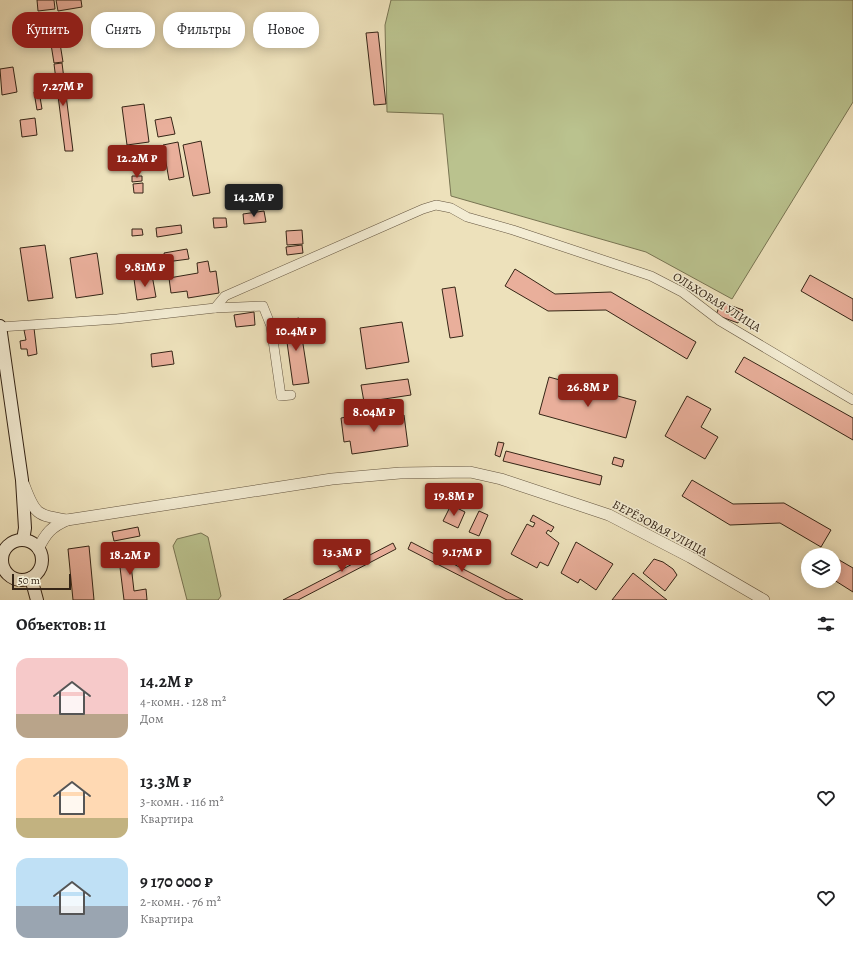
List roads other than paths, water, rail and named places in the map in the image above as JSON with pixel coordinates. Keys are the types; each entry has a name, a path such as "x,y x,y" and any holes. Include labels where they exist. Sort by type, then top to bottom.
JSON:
{"main road":[{"path":"0,327 22,480 25,528 23,540"},
{"path":"23,540 33,544 38,549 42,556 42,562 40,569 31,578 20,580 14,579 2,567 2,560 6,548 17,541 23,540"},
{"path":"31,578 37,600"}],"street":[{"name":"ОЛЬХОВАЯ УЛИЦА","path":"215,308 225,296 423,209 436,205 451,208 467,217 513,230 651,276 682,292 720,321 853,400"},
{"path":"0,327 117,319 215,308 262,306 271,326 281,396 291,395"},
{"name":"БЕРЁЗОВАЯ УЛИЦА","path":"67,520 332,479 400,473 470,472 500,479 610,515 690,557 764,600"},
{"path":"22,480 27,495 35,510 40,514 67,520"},
{"path":"38,549 48,531 67,520"}]}
